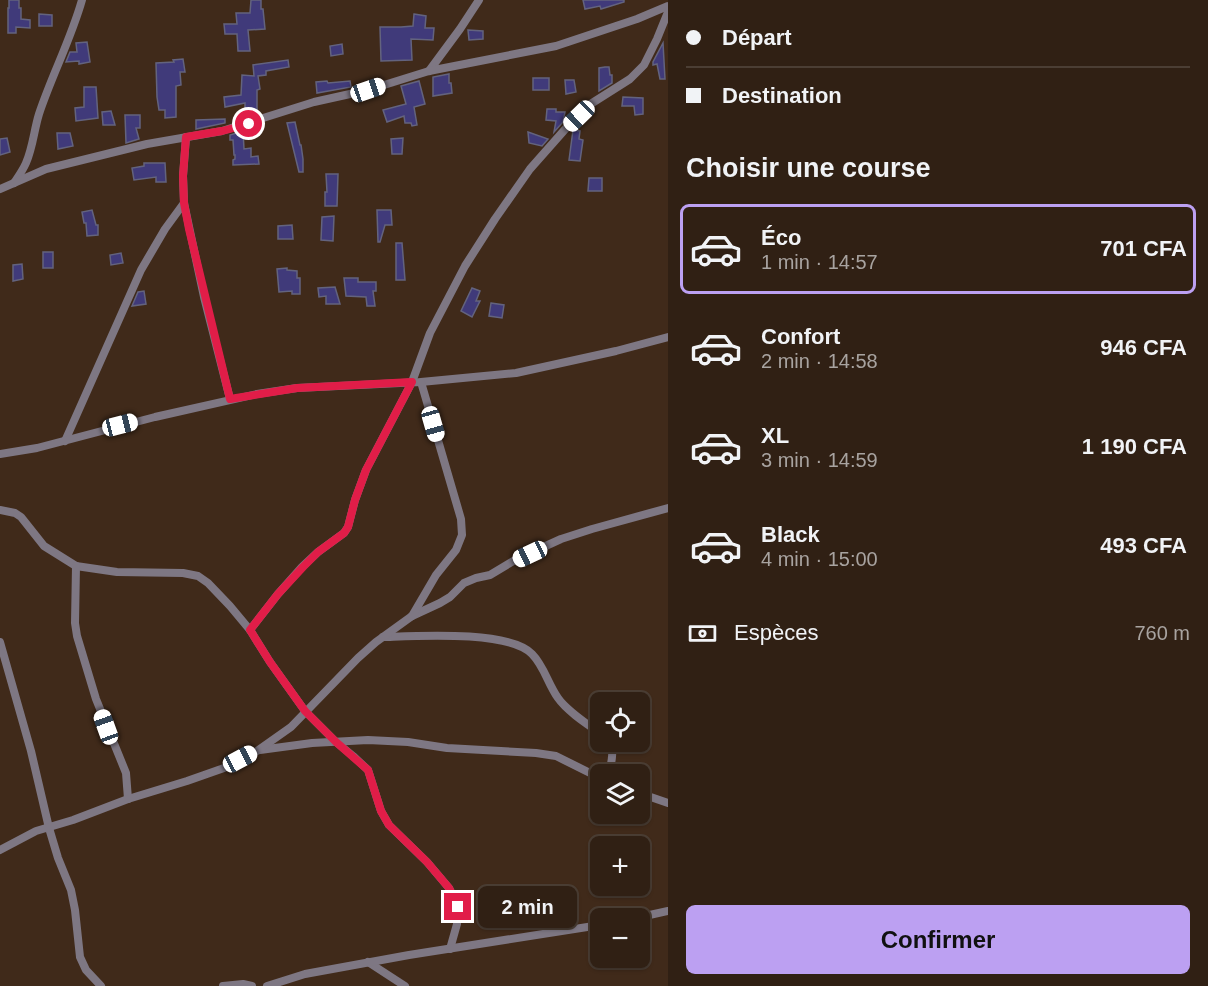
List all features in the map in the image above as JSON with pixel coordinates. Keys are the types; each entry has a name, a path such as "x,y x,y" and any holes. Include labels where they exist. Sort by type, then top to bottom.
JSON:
{"street":[{"path":"14,183 26,165 38,117 82,0"},
{"path":"429,71 479,0"},
{"path":"0,189 46,169 147,144 222,131 314,102 368,90 429,71 556,46 637,19 668,6"},
{"path":"250,630 303,567 318,552 344,533 348,527 366,470 416,382 430,333 465,266 495,219 530,169 568,126 589,105 630,80 644,65 668,12"},
{"path":"186,137 183,176 184,203 204,297 230,399"},
{"path":"65,441 141,270 165,229 184,203"},
{"path":"0,454 37,448 120,425 230,399 297,388 416,382 516,373 668,337"},
{"path":"412,616 436,575 456,550 462,535 461,519 416,382"},
{"path":"0,850 26,835 224,768 256,751 291,727 358,658 383,637 412,616 450,597 464,583 490,575 561,539 668,508"},
{"path":"0,510 15,513 21,517 44,546 76,566 117,572 183,573 198,576 208,583 250,630 305,711 368,770 381,811 389,825 427,862 449,888 458,907 450,949"},
{"path":"76,566 75,623 77,636 99,708 126,773 128,799"},
{"path":"383,637 495,639 522,647 533,654 558,699 590,725"},
{"path":"0,642 31,751 49,828 71,890 80,957 86,970 101,986"},
{"path":"256,751 312,743 368,740 408,742 447,748 556,756 590,774"},
{"path":"650,796 668,802"},
{"path":"650,915 668,911"},
{"path":"267,986 305,974 368,962 590,927"},
{"path":"368,962 405,986"},
{"path":"224,986 243,984 252,986"}],"building":[{"path":"9,0 19,0 21,19 30,20 30,28 16,27 16,33 8,33"},
{"path":"251,0 261,0 265,29 248,30 250,51 238,51 237,34 225,34 224,24 237,24 236,13 250,13"},
{"path":"583,0 624,0 624,2 601,9 600,6 585,9"},
{"path":"39,14 52,15 52,26 39,26"},
{"path":"414,14 426,16 425,28 434,28 433,40 411,39 412,60 381,61 380,27 413,26"},
{"path":"468,30 483,31 483,39 469,40"},
{"path":"87,42 90,62 79,64 79,61 66,62 70,52 77,52 76,43"},
{"path":"663,43 665,79 660,79 657,64 653,65 653,62"},
{"path":"342,44 343,54 331,56 330,46"},
{"path":"183,59 185,72 180,72 181,85 176,86 176,117 165,118 165,110 159,110 156,63"},
{"path":"288,60 289,67 266,71 266,75 258,76 260,89 257,90 257,113 245,114 245,103 225,107 224,97 241,95 242,75 254,76 253,65"},
{"path":"609,67 612,83 599,91 599,68"},
{"path":"449,74 452,93 433,96 433,77"},
{"path":"533,78 549,78 549,90 533,90"},
{"path":"565,80 574,80 576,92 566,94"},
{"path":"327,81 328,83 350,81 351,87 317,93 316,82"},
{"path":"419,81 425,104 414,107 417,125 412,126 411,123 405,123 404,116 387,122 383,110 406,104 401,86"},
{"path":"84,87 96,87 98,118 76,121 75,108 84,107"},
{"path":"623,97 643,98 643,114 635,115 634,106 622,106"},
{"path":"547,109 565,112 563,122 554,132 556,121 546,120"},
{"path":"111,111 115,125 103,125 102,112"},
{"path":"125,115 140,115 140,128 136,128 139,139 126,143"},
{"path":"225,119 225,123 196,129 196,120"},
{"path":"295,122 301,145 303,172 299,172 287,123"},
{"path":"573,130 580,131 579,139 583,140 580,161 569,160"},
{"path":"243,131 244,149 251,148 251,157 258,156 259,164 233,165 235,155 230,135"},
{"path":"528,132 548,139 542,146 529,143"},
{"path":"57,133 70,133 73,146 58,149"},
{"path":"7,138 10,152 0,155 0,139"},
{"path":"403,138 402,154 392,154 391,139"},
{"path":"144,163 165,163 166,182 156,182 156,177 134,180 132,168 144,166"},
{"path":"326,174 338,174 337,206 325,206"},
{"path":"589,178 602,178 602,191 588,191"},
{"path":"92,210 96,225 98,225 98,235 87,236 82,212"},
{"path":"377,210 391,210 392,225 385,225 380,242 378,242"},
{"path":"334,216 333,241 321,240 322,217"},
{"path":"292,225 293,239 278,239 278,226"},
{"path":"396,243 402,243 405,280 396,280"},
{"path":"43,252 53,252 53,268 43,268"},
{"path":"121,253 123,263 111,265 110,255"},
{"path":"22,264 23,279 13,281 13,265"},
{"path":"287,268 287,270 297,271 297,278 300,278 300,294 292,294 292,291 279,292 277,269"},
{"path":"344,278 358,278 358,282 376,282 376,291 373,291 375,306 367,306 366,297 346,296"},
{"path":"335,287 340,304 326,304 326,296 319,297 318,288"},
{"path":"472,288 480,291 476,301 480,301 472,317 461,311"},
{"path":"144,291 146,304 132,306 138,292"},
{"path":"491,303 504,305 502,318 489,316"}],"route":[{"path":"249,124 186,137 183,176 184,203 189,229 230,399 297,388 412,382 366,470 348,527 344,533 318,552 303,567 250,630 305,711 368,770 381,811 389,825 427,862 449,888 458,907"}]}
